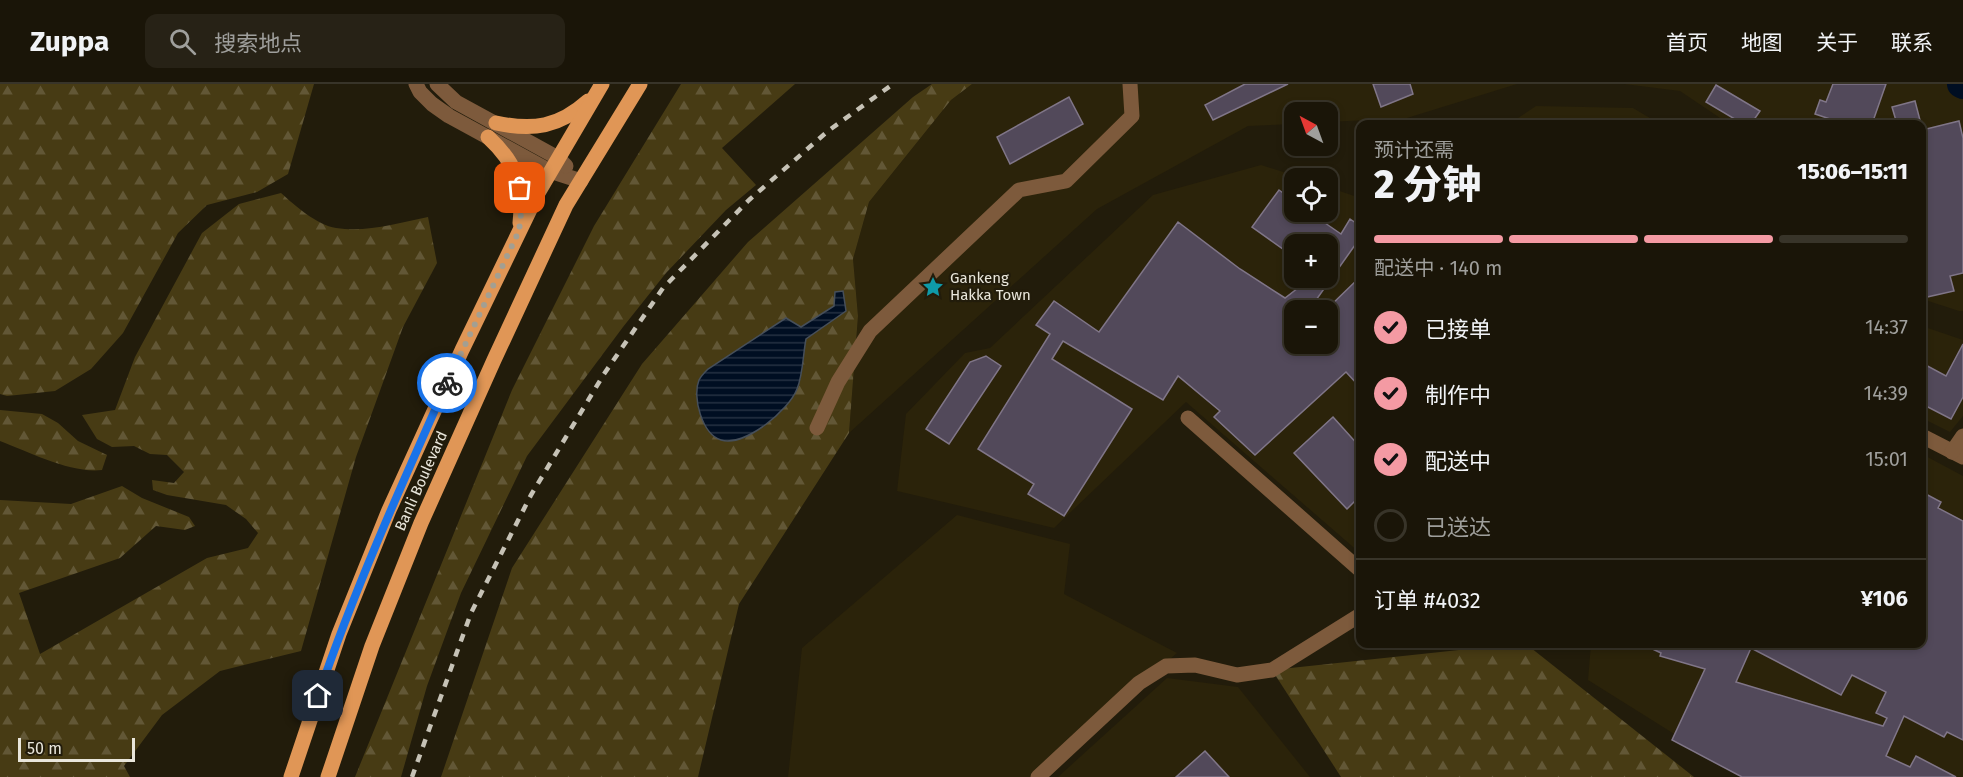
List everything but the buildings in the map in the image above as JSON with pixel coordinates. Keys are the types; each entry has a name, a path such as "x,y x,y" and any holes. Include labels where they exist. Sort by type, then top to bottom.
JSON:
{"main road":[{"name":"Banli Boulevard","path":"328,777 372,646 422,523 494,360 566,205 640,84"},
{"path":"496,123 516,128 546,125 564,119 581,107 599,88"},
{"name":"Banli Boulevard","path":"291,777 339,634 389,510 519,231 554,164 599,88"},
{"path":"488,137 501,149 516,172 522,205 519,231"}],"street":[{"path":"416,84 420,92 432,104 449,116 488,137 554,164"},
{"path":"437,84 456,102 496,123 581,181"},
{"path":"817,428 838,382 870,331 1019,190 1066,182 1132,116 1130,84"},
{"path":"1188,418 1356,566"},
{"path":"1926,438 1958,454 1963,436"},
{"path":"1038,777 1139,683 1166,666 1195,665 1238,675 1272,670 1356,618"}],"shaded area":[{"name":"Gankeng Hakka Town","path":"972,84 1517,84 1407,118 1338,121 1338,102 1284,102 1284,124 1248,126 1097,209 849,433 858,316 853,259 869,202 951,100"},
{"path":"1624,84 1963,84 1963,311 1926,300 1926,120 1723,120 1680,91"},
{"path":"1536,106 1633,108 1653,120 1515,120"},
{"path":"1261,165 1284,172 1284,222 1338,222 1338,190 1356,197 1356,550 1186,402 1054,528 897,491 906,414 965,353 990,348 1153,195"},
{"path":"1926,327 1963,340 1963,416 1950,432 1926,420"},
{"path":"1926,456 1963,476 1963,777 1743,777 1588,680 1591,648 1926,648"},
{"path":"957,515 1070,544 1064,594 1177,653 1033,777 788,777 802,648"},
{"path":"1167,678 1238,687 1310,777 1058,777"}],"green space":[{"path":"0,84 314,84 288,174 257,192 207,205 178,233 123,333 91,369 55,391 7,396 0,394"},
{"path":"681,84 795,84 722,148 756,185 726,210 666,273 527,456 461,593 427,686 401,777 355,777 512,390 594,226"},
{"path":"932,84 972,84 951,100 869,202 853,259 858,316 849,433 739,604 698,777 441,777 512,568 642,364 748,242 913,97"},
{"path":"281,193 314,219 336,228 370,228 428,217 437,263 403,327 356,457 301,651 220,671 162,715 124,766 130,777 0,777 0,500 71,504 122,486 142,498 189,517 195,526 185,530 156,526 120,558 19,593 40,654 207,558 248,548 258,533 246,519 226,505 167,495 153,490 152,480 174,483 184,472 167,455 150,454 134,446 112,447 97,439 82,415 115,410 135,357 202,233 239,204"},
{"path":"0,410 42,414 58,423 78,441 107,455 102,470 77,469 0,441"},
{"path":"1478,648 1531,648 1694,777 1341,777 1272,670"}],"water":[{"path":"843,291 846,311 806,339 799,383 785,407 765,425 742,438 731,441 721,440 714,436 704,423 698,405 697,387 703,374 786,318 801,327 834,306 835,292"}],"railway":[{"path":"412,777 471,613 531,495 604,374 663,288 749,200 828,131 893,84"}],"way so far":[{"path":"447,383 519,231 522,205 520,188"}],"place":[{"name":"Gankeng Hakka Town","path":"933,287"}],"route":[{"path":"318,696 339,634 389,510 447,383"}]}
